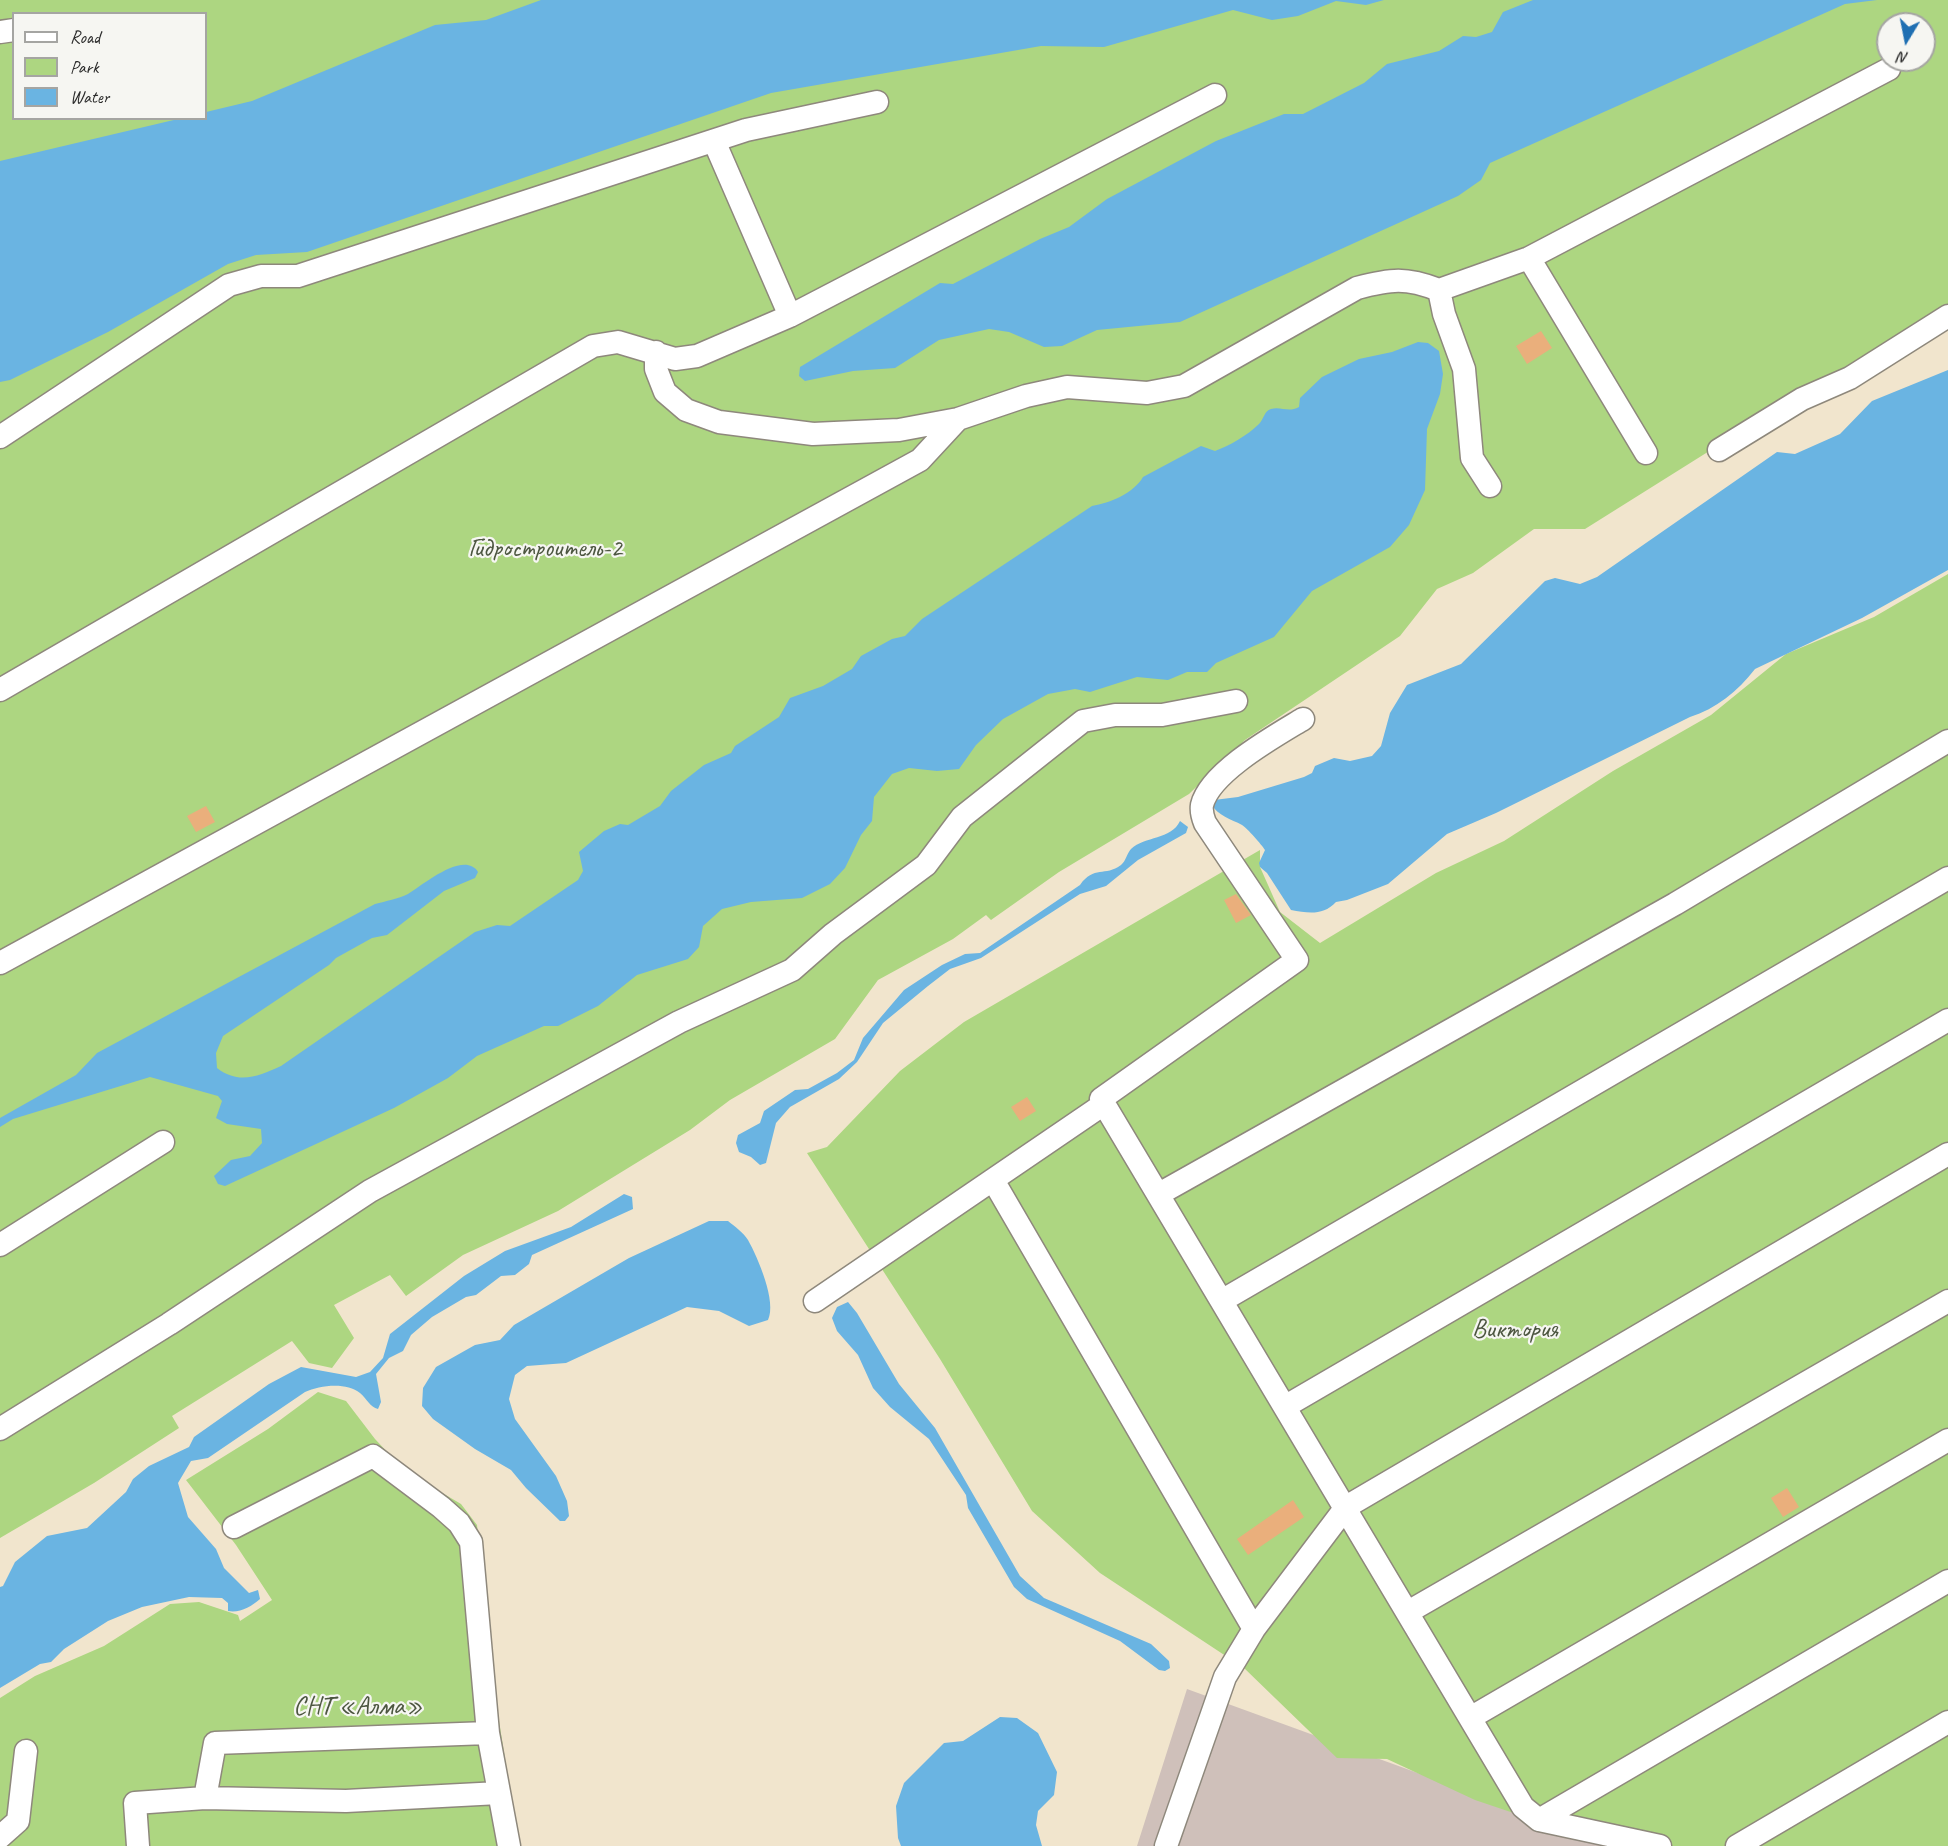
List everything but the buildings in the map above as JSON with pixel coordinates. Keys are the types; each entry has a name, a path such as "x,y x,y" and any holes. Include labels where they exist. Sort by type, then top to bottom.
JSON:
{"street":[{"path":"656,352 656,369 664,392 687,410 719,422 813,434 899,430 958,419 1026,396 1067,387 1147,393 1184,386 1357,288 1387,280 1413,280 1439,290 1529,258 1883,72"},
{"path":"0,690 592,346 618,342 675,359 697,356 790,316 1215,95"},
{"path":"0,437 229,285 261,276 298,276 746,129 877,102"},
{"path":"714,141 790,316"},
{"path":"1529,258 1646,453"},
{"path":"1439,290 1444,315 1464,369 1472,458 1490,486"},
{"path":"1719,450 1802,399 1850,378 1948,316"},
{"path":"0,963 920,460 958,419"},
{"path":"0,1429 168,1324 370,1191 679,1022 792,970 833,934 926,865 962,817 1083,721 1115,715 1162,715 1236,701"},
{"path":"1303,719 1255,747 1209,789 1201,807 1204,823 1297,960 1101,1099 1223,1300 1522,1807 1539,1820 1660,1846"},
{"path":"1159,1194 1675,904 1948,741"},
{"path":"1223,1300 1948,878"},
{"path":"1286,1407 1948,1020"},
{"path":"815,1301 1104,1104"},
{"path":"0,1245 163,1142"},
{"path":"1166,1846 1225,1677 1254,1629 1346,1507 1948,1154"},
{"path":"993,1180 1254,1629"},
{"path":"1408,1612 1948,1301"},
{"path":"1470,1718 1948,1440"},
{"path":"234,1527 373,1456 459,1522 471,1542 488,1733 509,1846"},
{"path":"1539,1820 1948,1581"},
{"path":"1737,1846 1948,1722"},
{"path":"205,1798 215,1743 488,1733"},
{"path":"0,1837 18,1821 26,1751"},
{"path":"138,1846 135,1803 205,1798 346,1801 500,1793"}],"shaded area":[{"path":"1187,1689 1525,1812 1745,1846 1137,1846"}],"green space":[{"name":"Гидростроитель-2","path":"0,0 1948,0 1948,310 1863,365 1797,396 1585,529 1534,529 1473,573 1437,589 1400,636 1245,740 1189,794 1059,872 991,920 986,915 953,939 878,980 835,1039 730,1100 690,1130 558,1211 463,1255 406,1296 390,1275 334,1305 354,1338 332,1368 309,1363 292,1341 172,1416 179,1428 94,1483 0,1538"},
{"name":"Виктория","path":"1948,574 1948,1846 1636,1846 1576,1834 1475,1800 1387,1759 1337,1758 1244,1668 1100,1573 1032,1511 940,1359 807,1153 827,1147 900,1071 964,1022 1260,850 1260,867 1280,912 1320,943 1436,873 1504,841 1613,771 1711,715 1786,654 1874,617"},
{"name":"СНТ «Алма»","path":"318,1392 346,1401 375,1439 405,1471 461,1504 477,1525 498,1715 519,1846 0,1846 0,1698 35,1676 104,1646 170,1604 199,1602 238,1615 240,1621 272,1600 236,1545 186,1480 268,1429"}],"water":[{"path":"541,0 1384,0 1366,5 1336,1 1298,16 1272,20 1233,10 1104,47 1041,46 771,93 307,252 256,255 228,264 108,332 10,380 0,382 0,161 174,120 207,120 207,112 252,101 435,25 486,20"},
{"path":"1533,0 1877,0 1845,4 1490,163 1481,180 1458,196 1180,322 1097,330 1062,346 1044,347 1009,332 989,329 939,340 895,368 853,371 805,381 799,376 800,367 940,283 953,284 1040,239 1069,227 1107,199 1216,141 1284,114 1303,114 1364,83 1387,64 1439,51 1463,36 1476,37 1492,32 1503,12"},
{"path":"1418,342 1428,343 1439,351 1443,374 1440,394 1427,429 1425,490 1409,525 1390,547 1312,591 1274,637 1216,663 1207,672 1187,672 1168,680 1137,677 1090,692 1075,689 1048,694 1003,719 976,745 959,769 937,771 909,768 892,774 874,797 872,821 861,835 845,868 830,884 802,898 751,902 722,909 703,926 699,947 688,959 637,975 598,1006 558,1026 544,1026 477,1056 448,1078 394,1108 225,1186 218,1184 214,1176 231,1160 250,1156 262,1143 261,1129 227,1124 216,1118 222,1101 218,1096 150,1077 13,1119 0,1127 0,1118 76,1075 97,1053 375,904 408,894 443,871 463,865 472,866 478,872 475,878 444,891 387,935 372,938 336,958 223,1036 216,1053 217,1068 233,1076 257,1076 281,1066 475,932 497,925 510,926 578,880 583,871 579,852 604,831 620,824 628,825 660,806 671,791 704,765 731,753 735,746 779,717 790,698 823,686 852,669 861,656 892,639 905,636 922,619 1092,506 1114,500 1128,492 1143,477 1201,446 1215,451 1232,443 1255,428 1269,410 1299,407 1300,398 1322,377 1359,359 1392,352"},
{"path":"1948,370 1948,570 1862,618 1755,669 1734,692 1700,714 1496,813 1447,834 1388,884 1336,902 1326,910 1309,912 1291,910 1267,873 1260,867 1259,863 1265,850 1244,827 1221,814 1211,804 1214,800 1238,797 1304,777 1312,773 1315,766 1334,758 1350,761 1372,756 1381,746 1390,713 1407,685 1461,664 1545,581 1555,578 1580,584 1597,577 1777,452 1795,454 1840,434 1872,401"},
{"path":"1180,821 1188,827 1186,833 1138,860 1106,886 1080,894 981,958 950,969 883,1023 857,1062 839,1079 790,1107 776,1123 766,1163 760,1165 751,1157 739,1152 736,1143 738,1135 760,1123 764,1111 795,1090 808,1089 837,1073 854,1060 863,1038 904,990 942,965 965,954 980,953 1080,885 1090,875 1115,868 1123,863 1131,849 1171,832"},
{"path":"624,1194 632,1197 633,1209 532,1255 529,1264 515,1275 501,1276 476,1295 466,1297 432,1317 411,1335 403,1351 389,1358 376,1374 381,1402 378,1409 360,1393 348,1387 326,1386 311,1390 208,1458 191,1461 178,1483 188,1517 216,1549 224,1568 249,1593 258,1590 260,1599 257,1602 237,1611 228,1611 228,1603 222,1598 189,1597 142,1607 108,1621 64,1649 51,1662 40,1664 0,1688 0,1587 3,1586 15,1562 47,1536 87,1528 126,1492 133,1479 149,1466 189,1447 194,1437 269,1384 301,1367 356,1377 370,1372 383,1358 390,1334 464,1276 505,1251 571,1227"},
{"path":"709,1221 728,1221 748,1240 761,1268 768,1292 770,1312 768,1320 749,1326 719,1311 687,1307 566,1363 527,1366 515,1375 509,1399 515,1419 556,1476 567,1501 569,1516 565,1521 560,1521 511,1470 475,1449 433,1419 422,1406 423,1388 436,1367 475,1345 500,1340 514,1325 629,1258"},
{"path":"848,1302 857,1313 899,1384 935,1428 1020,1576 1044,1598 1151,1644 1169,1661 1170,1668 1165,1671 1159,1670 1120,1641 1027,1599 1014,1587 968,1508 966,1495 929,1439 890,1407 873,1388 858,1355 837,1331 832,1318 837,1307"},
{"path":"1000,1717 1017,1718 1038,1733 1057,1772 1054,1795 1038,1811 1036,1825 1042,1846 901,1846 898,1838 896,1806 904,1783 944,1743 963,1741"}]}
